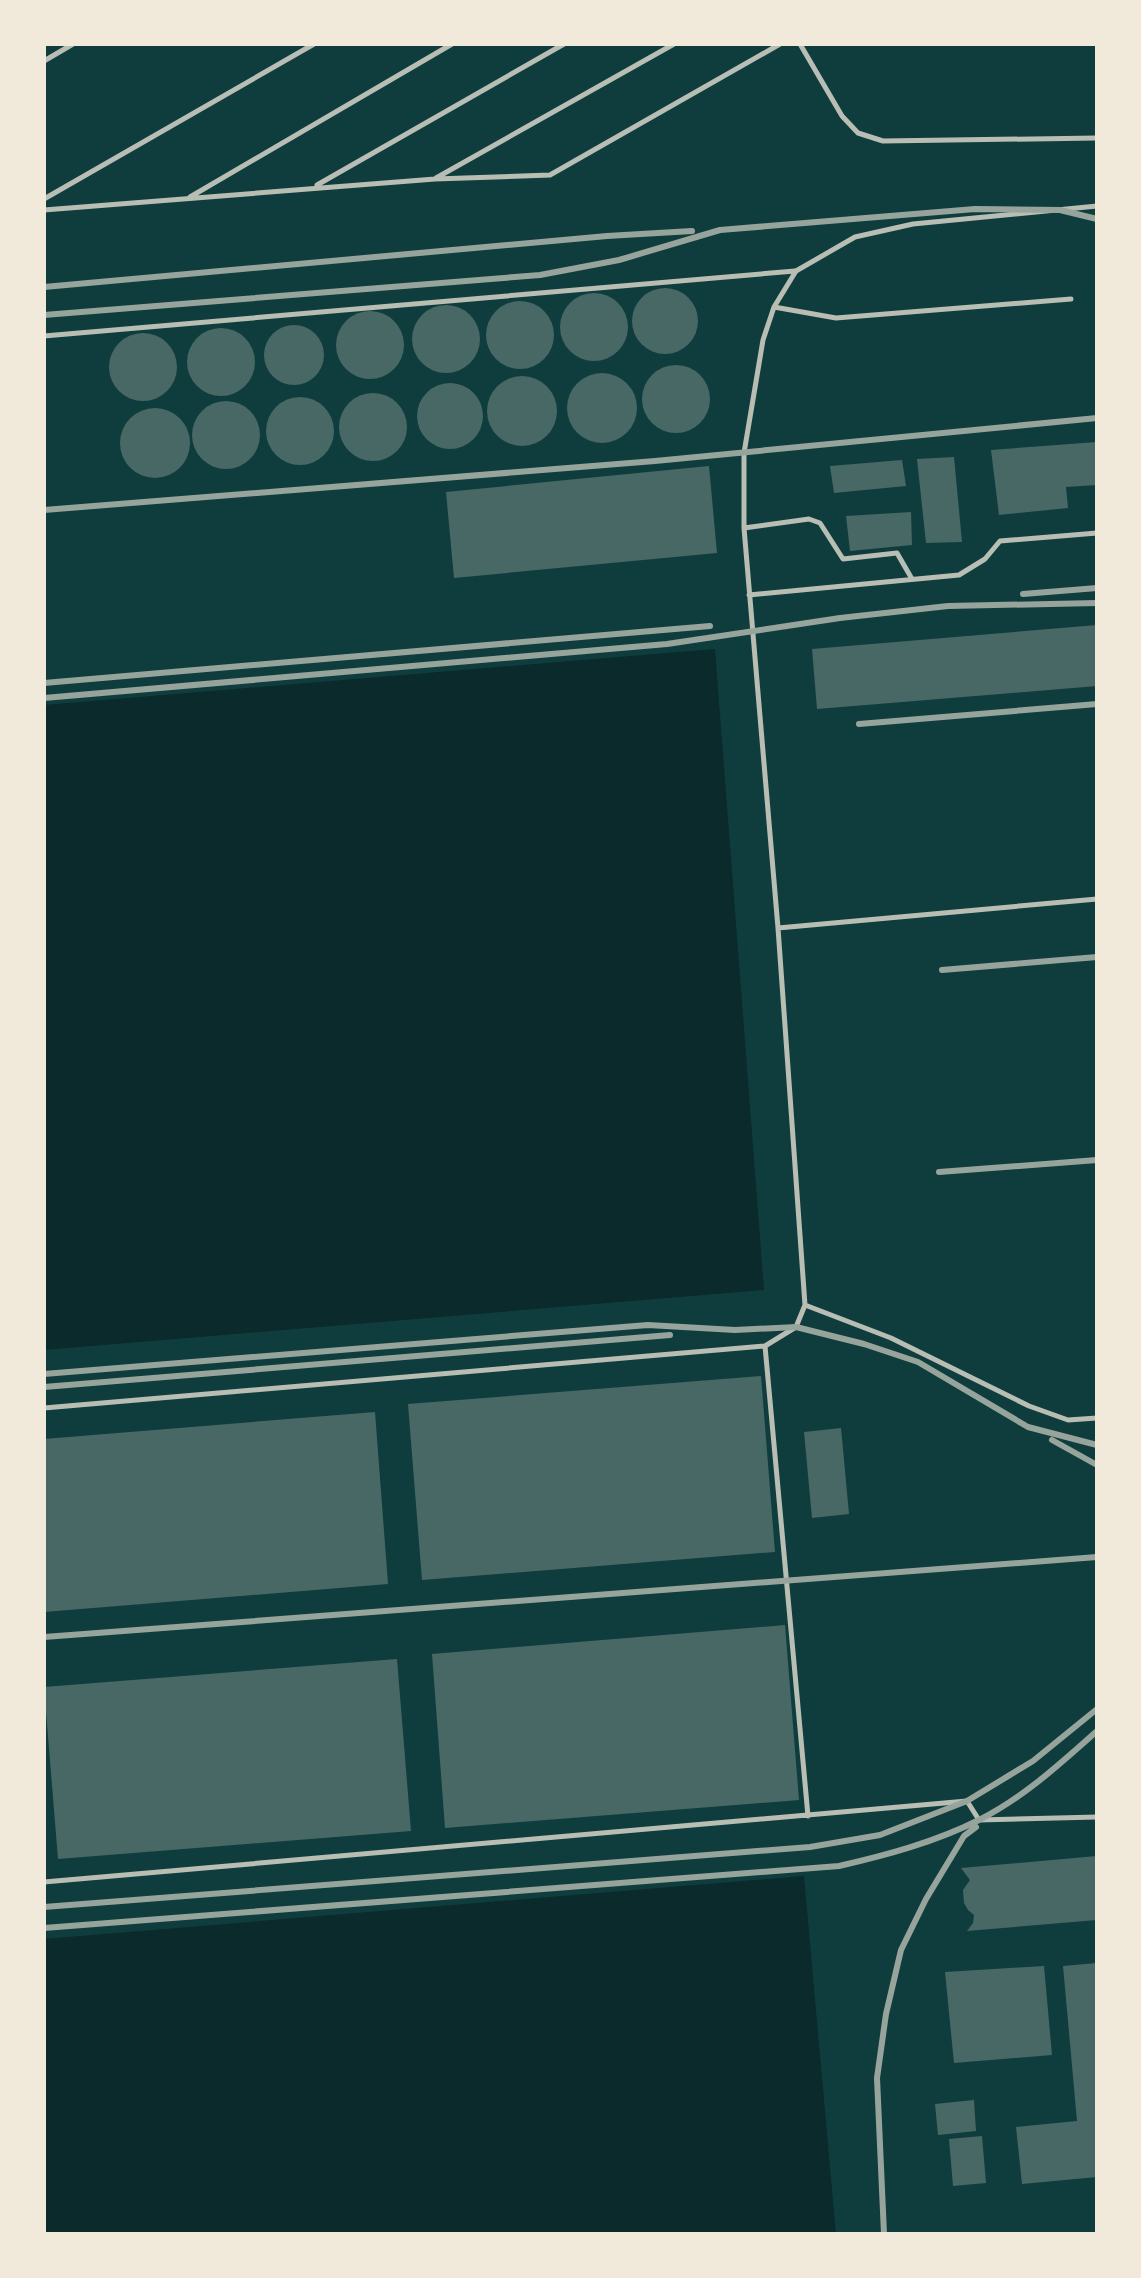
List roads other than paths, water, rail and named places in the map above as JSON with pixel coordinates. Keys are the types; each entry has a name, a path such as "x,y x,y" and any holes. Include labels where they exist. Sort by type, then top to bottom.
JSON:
{"lane":[{"path":"44,61 73,44"},
{"path":"44,199 314,44"},
{"path":"185,199 452,44"},
{"path":"312,188 564,44"},
{"path":"435,179 674,44"},
{"path":"44,210 435,179 550,175 780,44"},
{"path":"800,44 842,116 858,133 883,141 1097,138"},
{"path":"44,336 796,271 855,237 913,224 1097,206"},
{"path":"44,1408 765,1346 796,1327 805,1305 778,928 744,528 744,453 763,340 774,307 796,271"},
{"path":"774,307 836,318 1071,299"},
{"path":"744,528 809,519 820,523 843,559 897,553 912,579"},
{"path":"749,595 959,575 985,559 1000,541 1097,533"},
{"path":"778,928 1097,899"},
{"path":"805,1305 891,1338 1029,1406 1068,1420 1097,1418"},
{"path":"765,1346 808,1816"},
{"path":"44,1882 967,1801 979,1820 1097,1817"}],"water":[{"path":"715,649 764,1290 44,1350 44,705"},
{"path":"804,1876 836,2234 44,2234 44,1939"}],"railway":[{"path":"44,315 540,275 619,260 720,230 975,209 1060,210 1097,219"},
{"path":"44,287 692,231"},
{"path":"44,510 655,461 1097,418"},
{"path":"1023,594 1097,588"},
{"path":"44,698 667,644 840,618 948,606 1097,603"},
{"path":"44,683 710,626"},
{"path":"859,724 1097,704"},
{"path":"942,970 1097,957"},
{"path":"939,1172 1097,1160"},
{"path":"44,1374 648,1325 735,1330 796,1327 864,1344 918,1362 1028,1427 1097,1445"},
{"path":"44,1387 670,1335"},
{"path":"1052,1440 1097,1465"},
{"path":"44,1637 1097,1557"},
{"path":"44,1907 810,1847 880,1835 967,1801 1033,1761 1097,1709"},
{"path":"44,1928 839,1866 910,1847 979,1820 1026,1791 1097,1731"},
{"path":"884,2234 877,2078 886,2014 901,1950 926,1899 964,1836 976,1827"}]}
